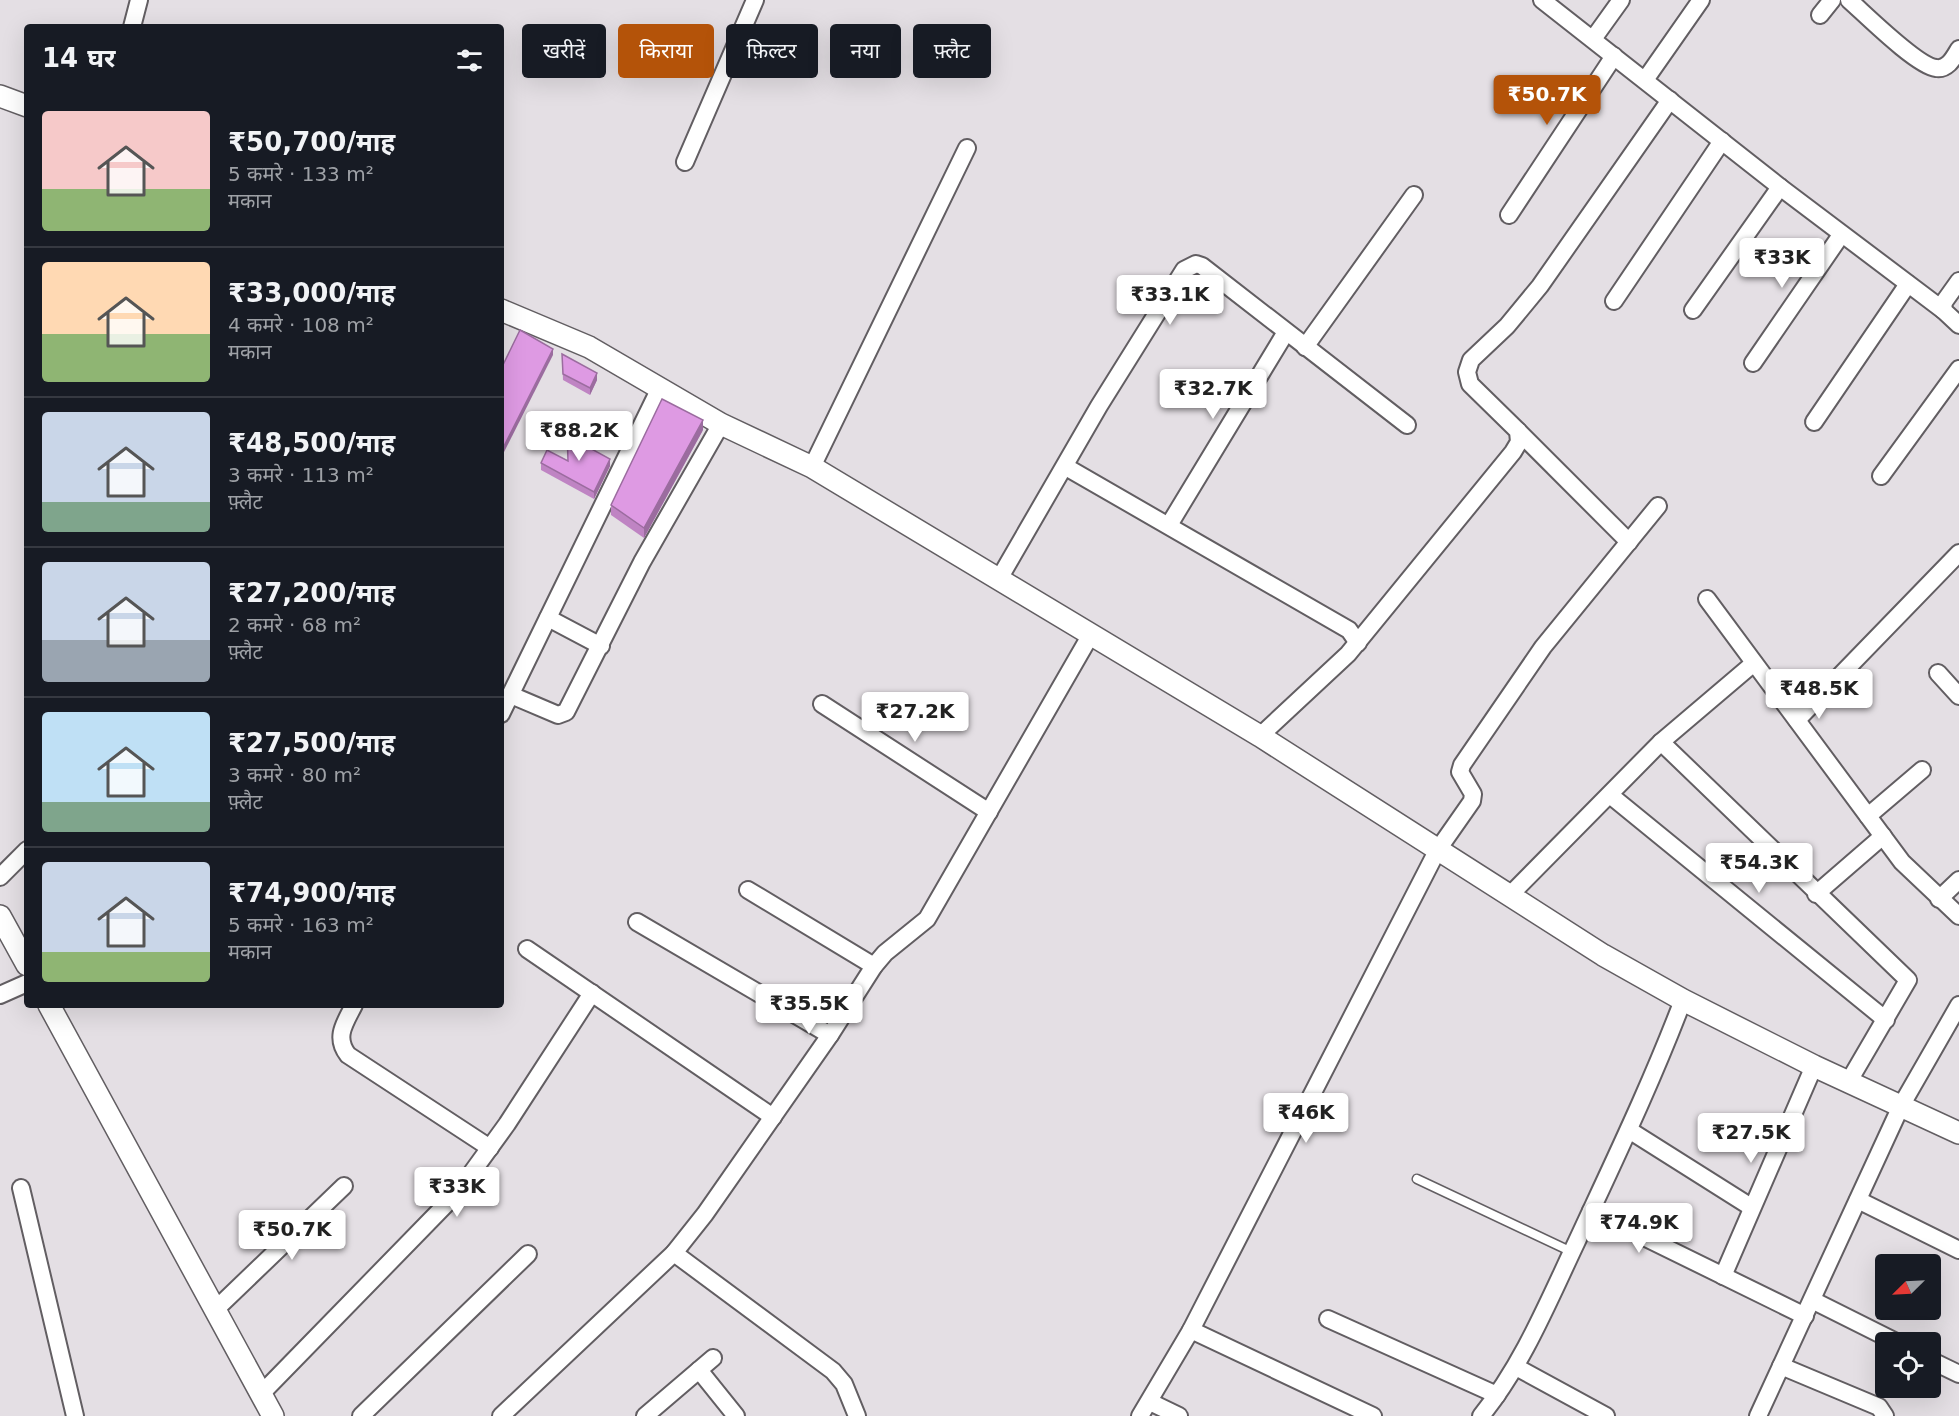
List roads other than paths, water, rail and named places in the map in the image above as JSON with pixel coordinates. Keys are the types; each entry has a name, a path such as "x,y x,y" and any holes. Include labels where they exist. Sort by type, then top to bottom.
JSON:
{"street":[{"path":"133,24 139,0"},
{"path":"685,162 755,0"},
{"path":"1542,0 1841,235 1943,310 1959,325"},
{"path":"1593,39 1620,0"},
{"path":"1645,80 1701,0"},
{"path":"1820,15 1832,0"},
{"path":"1849,0 1921,63 1937,69 1946,66 1959,49"},
{"path":"1509,215 1614,56"},
{"path":"0,96 24,104"},
{"path":"1629,542 1470,384 1467,372 1471,360 1507,326 1540,286 1670,100"},
{"path":"1614,301 1722,141"},
{"path":"812,468 967,148"},
{"path":"1693,310 1780,187"},
{"path":"1305,347 1414,195"},
{"path":"1753,363 1841,235"},
{"path":"999,579 1184,270 1196,264 1202,266 1407,426"},
{"path":"1943,310 1944,302 1959,281"},
{"path":"1814,422 1908,284"},
{"path":"504,311 589,347 721,424 812,468 1260,736 1603,955 1683,1000 1814,1066 1959,1133"},
{"path":"1170,525 1286,332"},
{"path":"1881,476 1959,369"},
{"path":"504,708 660,388"},
{"path":"511,695 553,713 563,714 601,646 642,562 721,424"},
{"path":"1260,736 1358,643 1513,452 1519,442 1518,431"},
{"path":"1066,466 1349,630 1358,643"},
{"path":"1140,1416 1191,1330 1437,851 1473,798 1460,772 1462,765 1543,647 1658,506"},
{"path":"1797,720 1957,558"},
{"path":"1707,599 1902,862 1959,916"},
{"path":"548,618 601,646"},
{"path":"501,1416 674,1253 705,1215 830,1035 874,966 885,953 927,919 1090,636"},
{"path":"1509,896 1661,742 1754,663"},
{"path":"1938,673 1959,696"},
{"path":"822,704 989,812"},
{"path":"1661,742 1816,894 1908,980 1849,1081"},
{"path":"1868,816 1922,770"},
{"path":"1610,795 1886,1020"},
{"path":"1816,894 1883,836"},
{"path":"0,877 24,853"},
{"path":"1939,899 1959,880"},
{"path":"748,890 874,966"},
{"path":"0,916 24,959"},
{"path":"637,922 830,1035"},
{"path":"527,949 773,1117"},
{"path":"0,995 24,984"},
{"path":"261,1394 457,1193 490,1148 592,993"},
{"path":"1481,1416 1516,1367 1572,1252 1654,1077 1683,1000"},
{"path":"1758,1416 1901,1106 1959,1005"},
{"path":"51,1008 273,1416"},
{"path":"353,1008 340,1038 342,1047 348,1054 490,1148"},
{"path":"1723,1276 1814,1066"},
{"path":"1629,1130 1751,1207"},
{"path":"216,1310 344,1186"},
{"path":"21,1188 75,1416"},
{"path":"1858,1200 1959,1250"},
{"path":"1591,1211 1805,1316"},
{"path":"674,1253 833,1371 844,1384 857,1416"},
{"path":"361,1416 528,1254"},
{"path":"1812,1300 1876,1332"},
{"path":"1328,1319 1497,1395"},
{"path":"1191,1330 1373,1416"},
{"path":"645,1416 713,1358"},
{"path":"1941,1365 1959,1374"},
{"path":"1782,1366 1879,1407 1885,1416"},
{"path":"1516,1367 1606,1416"},
{"path":"699,1370 736,1416"},
{"path":"1150,1402 1179,1416"}],"lane":[{"path":"1418,1179 1572,1252"}]}
